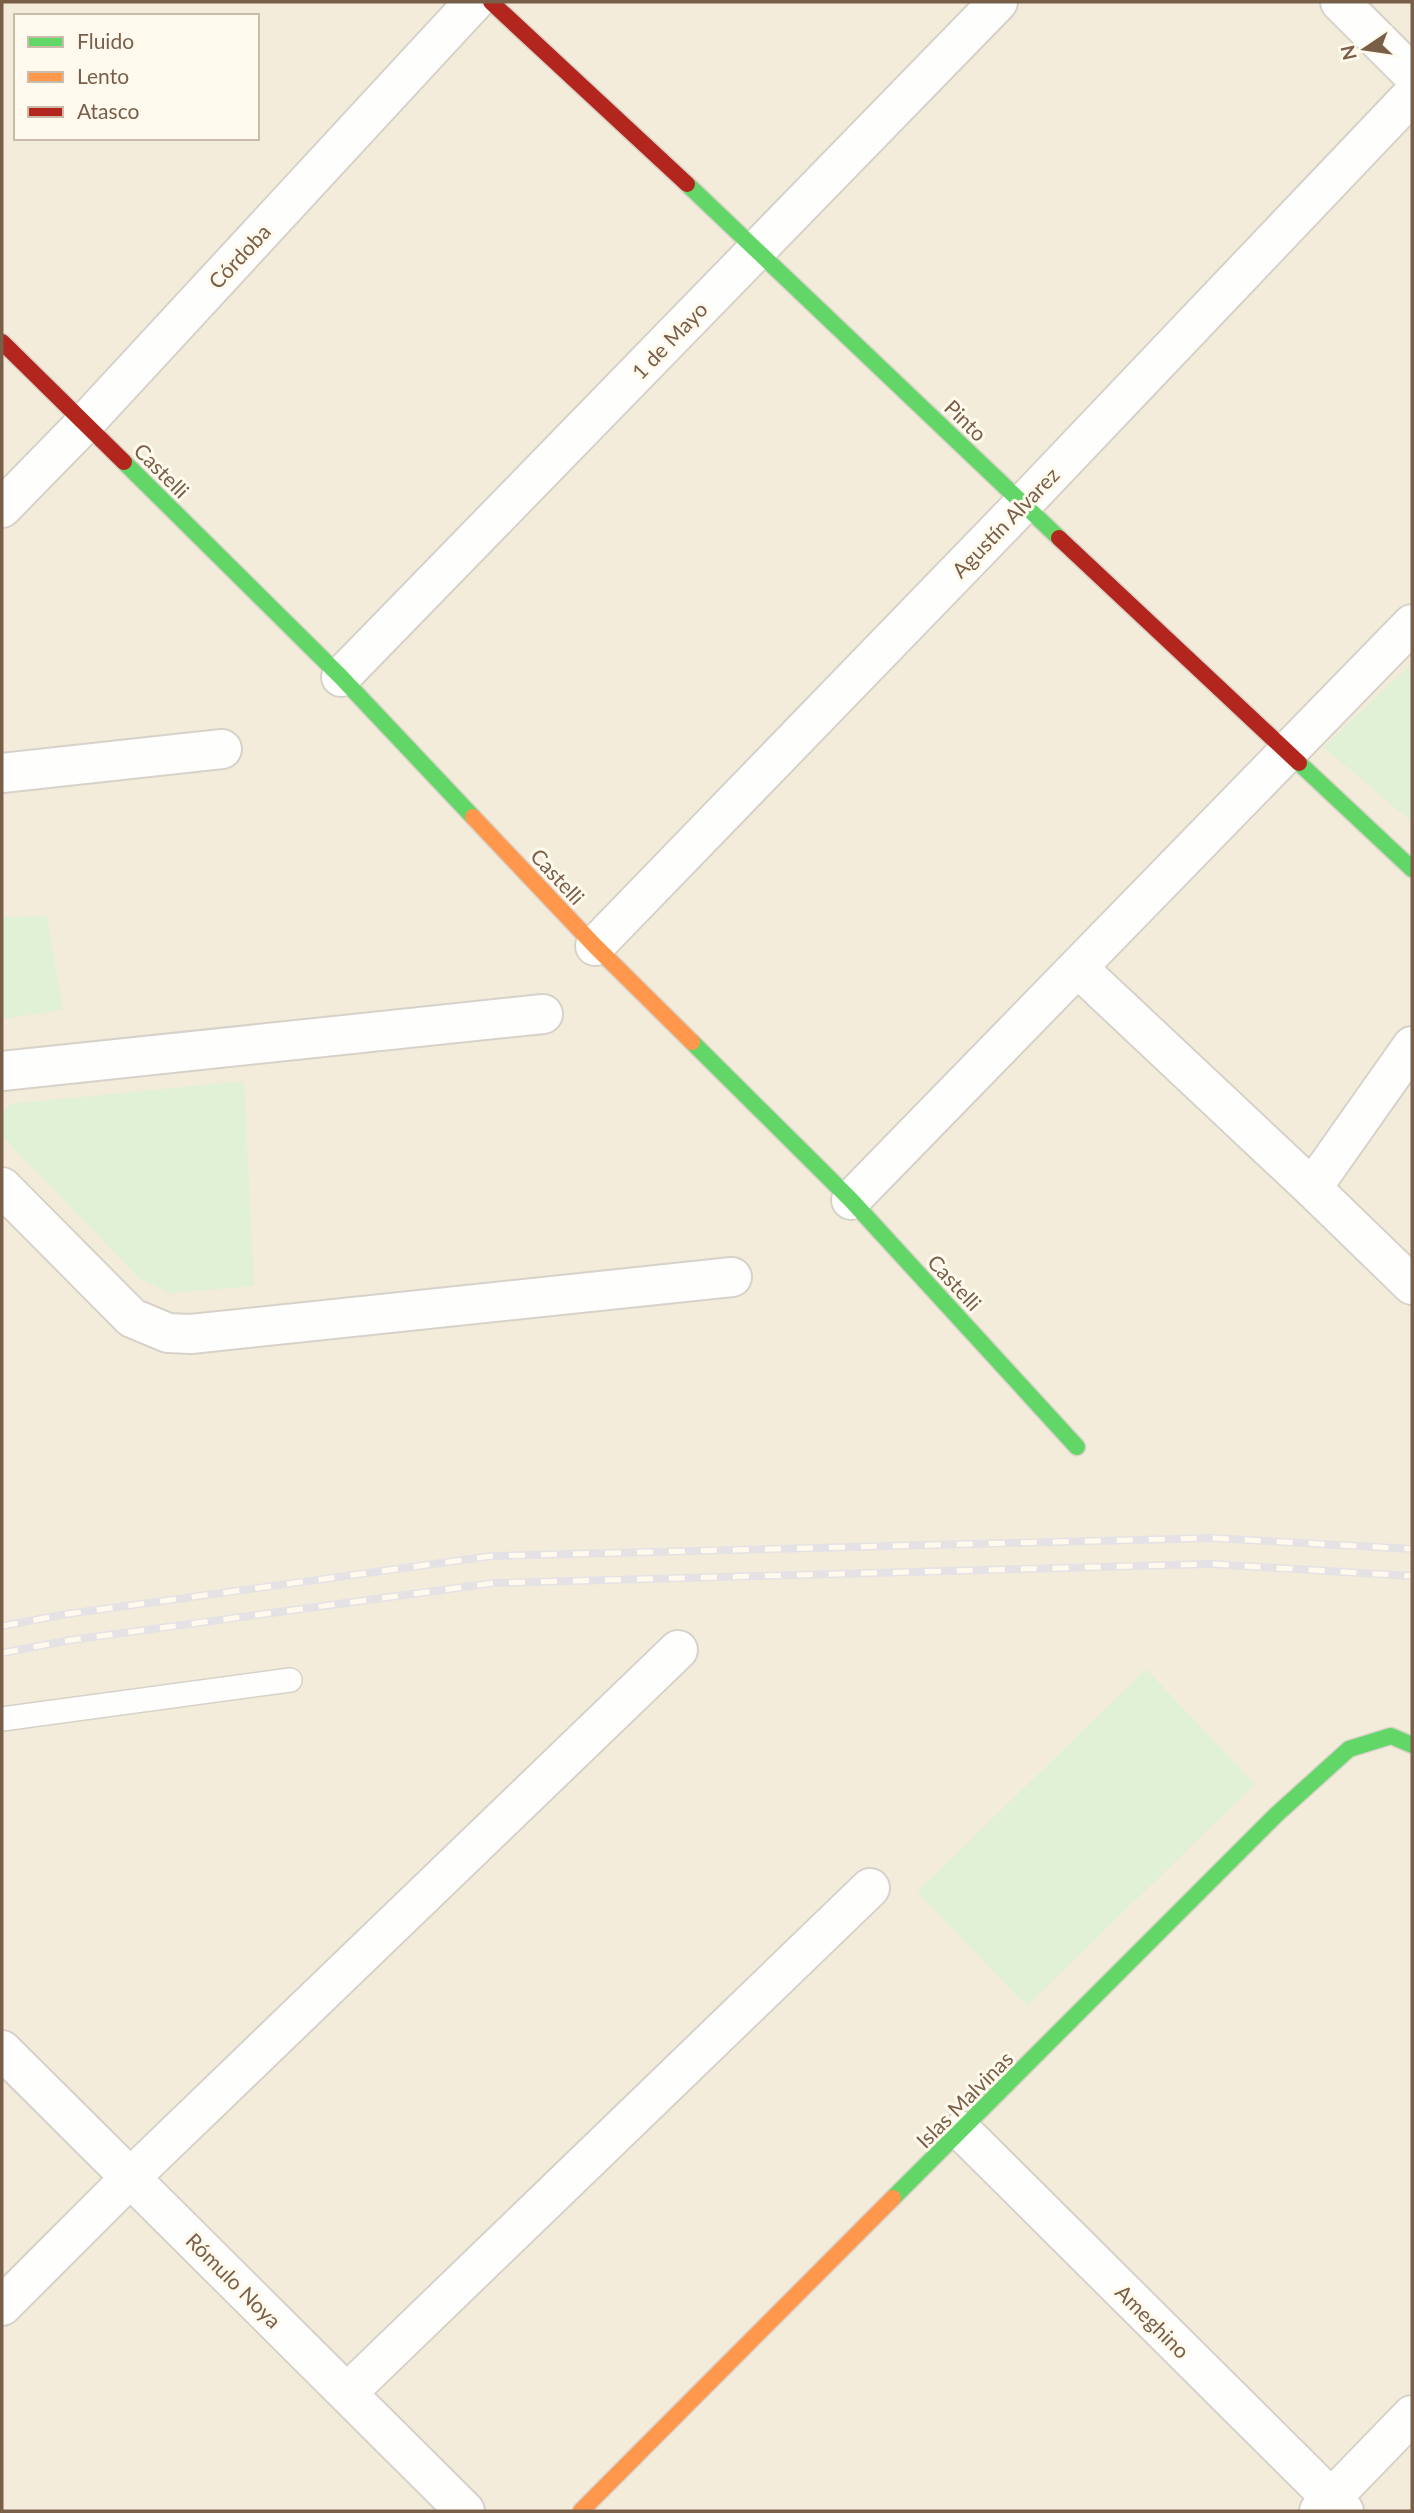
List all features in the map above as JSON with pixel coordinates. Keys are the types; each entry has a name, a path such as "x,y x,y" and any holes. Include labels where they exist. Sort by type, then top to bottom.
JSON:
{"street":[{"name":"Córdoba","path":"2,508 85,423 474,2"},
{"name":"Pinto","path":"491,2 1412,869"},
{"name":"1 de Mayo","path":"341,677 998,2"},
{"path":"1340,2 1412,74"},
{"name":"Agustín Alvarez","path":"595,946 1023,504 1412,95"},
{"name":"Castelli","path":"2,342 341,677 595,946 851,1200 1077,1447"},
{"path":"851,1200 1412,624"},
{"path":"2,773 222,749"},
{"path":"1078,968 1412,1285"},
{"path":"2,1070 542,1014"},
{"path":"1312,1188 1412,1046"},
{"path":"2,1186 132,1318 168,1333 191,1334 732,1277"},
{"path":"2,2306 131,2176 678,1650"},
{"name":"Islas Malvinas","path":"581,2511 1277,1814 1349,1749 1391,1736 1412,1745"},
{"path":"347,2393 870,1888"},
{"name":"Rómulo Noya","path":"2,2050 465,2511"},
{"name":"Ameghino","path":"962,2131 1332,2507"},
{"path":"1332,2507 1412,2415"}],"lane":[{"path":"2,1719 290,1680"}],"shaded area":[{"path":"2,2 1412,2 1412,2511 2,2511"}],"green space":[{"path":"1412,663 1412,822 1323,747"},
{"path":"47,916 63,1010 2,1019 2,917"},
{"path":"244,1081 254,1286 171,1293 141,1280 2,1136 2,1115 9,1104"},
{"path":"1146,1669 1255,1784 1027,2006 917,1892"}],"railway":[{"path":"2,1626 67,1614 492,1556 1211,1538 1412,1549"},
{"path":"2,1653 71,1640 494,1583 1211,1564 1412,1576"}],"traffic: fast":[{"path":"687,184 1059,538"},
{"path":"124,462 341,677 473,817"},
{"path":"1299,763 1412,869"},
{"path":"692,1042 851,1200 1077,1447"},
{"path":"893,2198 1277,1814 1349,1749 1391,1736 1412,1745"}],"traffic: slow":[{"path":"473,817 595,946 692,1042"},
{"path":"581,2511 893,2198"}],"traffic: jam":[{"path":"491,2 687,184"},
{"path":"2,342 124,462"},
{"path":"1059,538 1299,763"}]}
